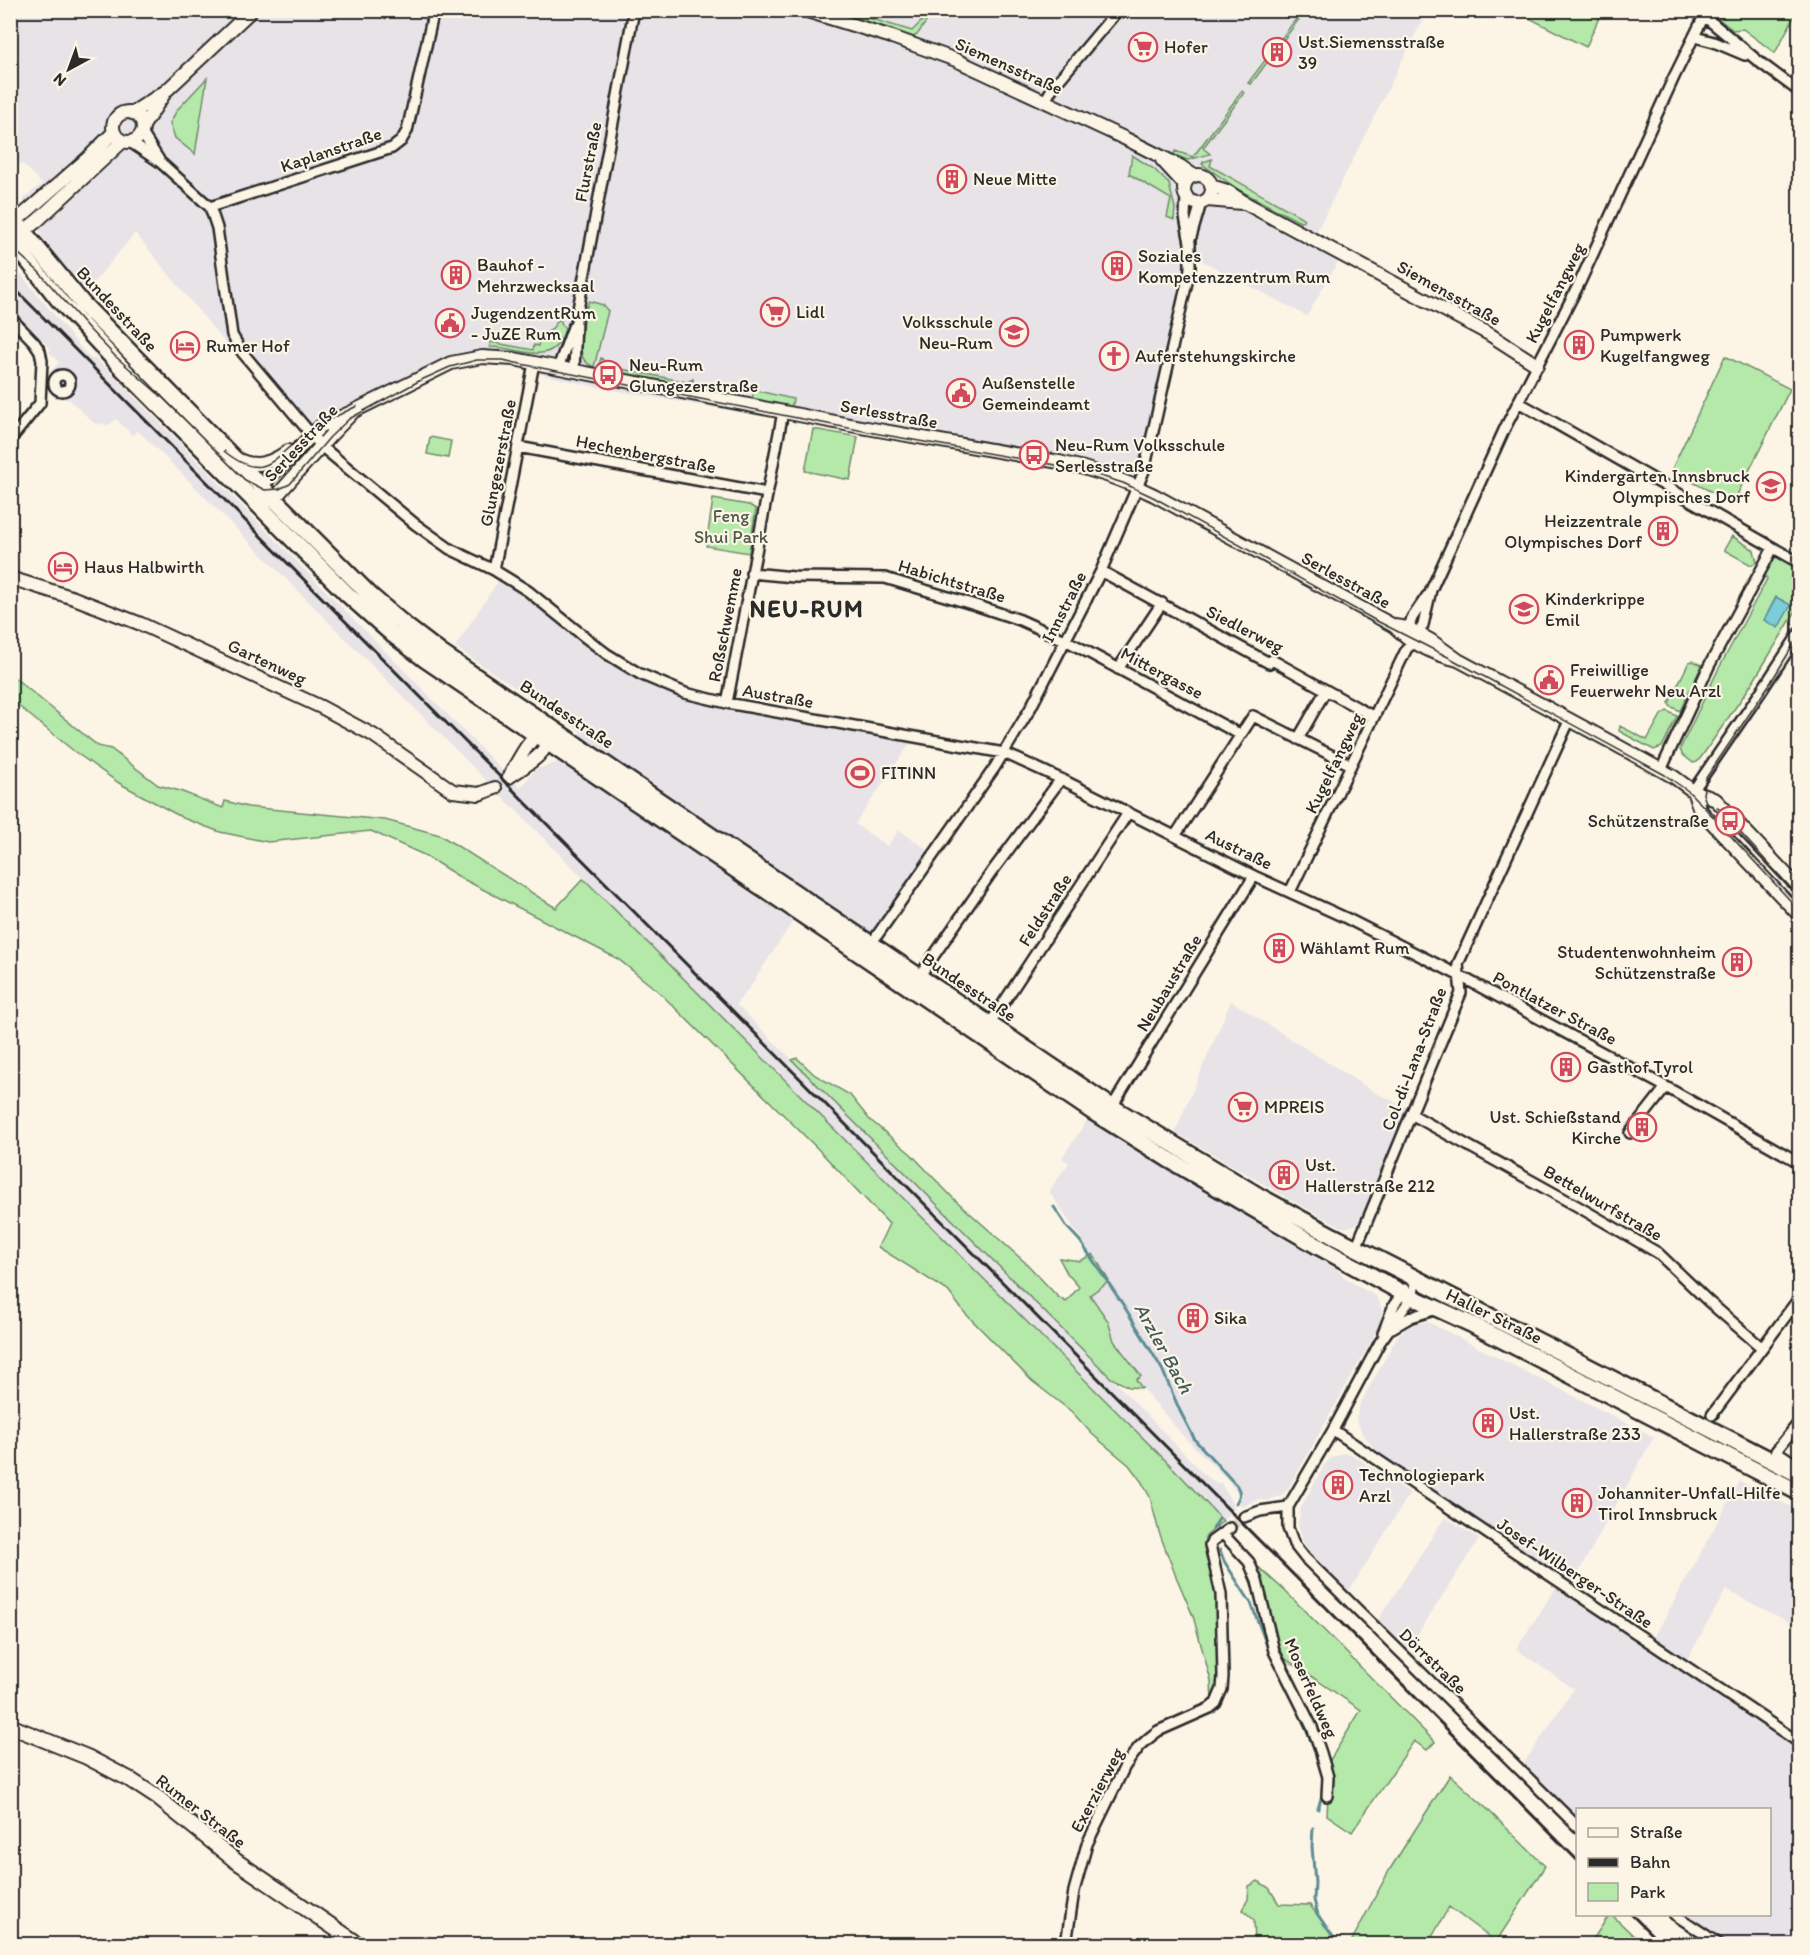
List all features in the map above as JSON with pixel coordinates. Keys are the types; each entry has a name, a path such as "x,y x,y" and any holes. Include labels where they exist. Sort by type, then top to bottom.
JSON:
{"main road":[{"name":"Bundesstraße","path":"14,227 21,252 59,300 91,335 256,504 347,594 392,634 439,669 1093,1112 1179,1157"},
{"name":"Bundesstraße","path":"14,227 83,304 261,486 362,587 406,627 441,653 1112,1107 1179,1157"},
{"name":"Haller Straße","path":"1179,1157 1800,1475"},
{"name":"Haller Straße","path":"1179,1157 1321,1248 1800,1493"},
{"name":"Rumer Straße","path":"10,1726 104,1765 138,1785 243,1866 358,1944"}],"street":[{"path":"132,113 166,91 252,10"},
{"name":"Kaplanstraße","path":"210,207 392,148 401,141 407,130 434,10"},
{"name":"Flurstraße","path":"574,371 576,320 633,10"},
{"name":"Siemensstraße","path":"804,10 892,37 956,60 1160,157 1194,176"},
{"path":"1045,101 1053,87 1118,10"},
{"path":"1706,13 1758,61 1800,92"},
{"name":"Kugelfangweg","path":"1290,892 1411,638 1423,624 1431,590 1518,402 1590,262 1674,77 1706,13"},
{"path":"1695,37 1714,42 1758,61"},
{"path":"14,227 122,138 138,139 166,91"},
{"path":"160,162 139,117 132,113 124,113 117,117 114,125 122,138 160,162 210,207 217,228 232,335 242,352 311,435"},
{"name":"Siemensstraße","path":"1160,157 1186,191"},
{"path":"1194,176 1203,177 1211,186 1212,192 1204,201 1193,203 1186,191 1190,178 1194,176"},
{"name":"Siemensstraße","path":"1211,186 1227,191 1247,204 1489,334 1537,365"},
{"name":"Innstraße","path":"871,944 1004,753 1030,709 1101,571 1138,487 1144,471 1190,269 1190,243 1185,217 1186,191"},
{"name":"Siemensstraße","path":"1204,201 1247,204"},
{"name":"Innstraße","path":"1190,243 1204,201"},
{"path":"10,317 40,351 42,361 40,403"},
{"name":"Flurstraße","path":"558,368 576,320"},
{"name":"Serlesstraße","path":"256,504 261,486 321,426 440,368 460,361 496,357 1079,466 1138,487 1394,626 1411,638"},
{"name":"Glungezerstraße","path":"494,570 534,363"},
{"path":"10,440 40,403 56,388"},
{"path":"1518,402 1800,563"},
{"name":"Serlesstraße","path":"256,504 274,499 354,411"},
{"name":"Roßschwemme","path":"727,703 783,412"},
{"name":"Serlesstraße","path":"231,455 250,464 264,464 278,458 311,435"},
{"name":"Austraße","path":"311,435 321,446 412,522 447,547 494,570 528,591 608,654 648,678 685,693 727,703 1004,753 1290,892"},
{"name":"Hechenbergstraße","path":"518,447 767,493"},
{"path":"1660,770 1710,666 1773,548"},
{"name":"Siedlerweg","path":"1101,571 1269,663 1272,660 1374,717"},
{"name":"Habichtstraße","path":"751,573 794,577 885,578 975,604 1020,620 1066,641"},
{"name":"Gartenweg","path":"10,578 74,598 131,620 321,707 373,735 453,791 463,794 479,794 495,788"},
{"path":"1118,669 1162,603"},
{"path":"1693,791 1800,632"},
{"path":"1411,638 1570,719 1693,791 1716,800 1800,889"},
{"name":"Mittergasse","path":"1066,641 1241,735"},
{"path":"1298,739 1326,690"},
{"path":"1175,836 1253,716 1351,765"},
{"name":"Col-di-Lana-Straße","path":"1356,1248 1461,993 1458,964 1570,719"},
{"path":"542,739 551,727"},
{"path":"919,977 1060,779"},
{"path":"1693,791 1700,810 1800,916"},
{"name":"Feldstraße","path":"989,1025 1128,813"},
{"name":"Neubaustraße","path":"1112,1107 1254,876"},
{"name":"Pontlatzer Straße","path":"1290,892 1460,976 1800,1162"},
{"path":"1630,1133 1666,1087"},
{"name":"Bettelwurfstraße","path":"1411,1114 1658,1253 1761,1347"},
{"path":"1380,1342 1416,1280"},
{"path":"1244,1517 1260,1511 1288,1507 1333,1430 1380,1342 1394,1305 1407,1294"},
{"path":"1712,1415 1800,1296"},
{"path":"1388,1331 1411,1317 1438,1309"},
{"path":"1800,1421 1776,1450 1800,1467"},
{"name":"Josef-Wilberger-Straße","path":"1333,1430 1800,1743"},
{"name":"Dörrstraße","path":"1288,1507 1288,1528 1294,1544 1305,1558 1576,1825"},
{"name":"Moserfeldweg","path":"1226,1531 1249,1563 1257,1581 1275,1651 1312,1727 1321,1753 1328,1777 1327,1796"},
{"name":"Exerzierweg","path":"1066,1944 1074,1891 1087,1844 1125,1767 1138,1747 1158,1731 1210,1708 1219,1700 1223,1676 1221,1594 1210,1545 1226,1531"},
{"path":"1677,1916 1719,1944"}],"shaded area":[{"path":"10,11 1427,11 1312,241 1340,258 1307,316 1195,257 1190,269 1139,487 1069,470 596,387 477,359 310,439 217,333 135,233 85,293 43,242 42,235 23,199 42,184 23,164 11,167"},
{"path":"10,261 92,360 94,358 106,368 520,788 535,770 556,763 581,732 455,647 502,575 607,654 685,693 915,736 855,824 887,846 899,830 934,854 866,950 802,907 750,987 736,1004 1111,1378 1204,1474 1216,1483 1221,1483 1235,1508 1223,1520 137,430 132,435 116,419 109,425 94,423 69,399 59,397 57,399 48,391 49,374 59,362 49,352 51,349 11,310"},
{"path":"1231,1001 1374,1092 1408,1108 1361,1220 1355,1225 1342,1227 1289,1199 1175,1132"},
{"path":"1088,1119 1338,1270 1346,1279 1377,1297 1382,1310 1379,1327 1288,1489 1282,1495 1266,1501 1259,1499 1241,1507 1237,1493 1227,1479 1184,1437 1136,1380 1140,1375 1114,1341 1108,1321 1089,1295 1109,1281 1049,1191 1069,1163 1062,1158"},
{"path":"1428,1322 1654,1437 1569,1589 1651,1643 1740,1481 1799,1511 1799,1627 1726,1590 1684,1665 1799,1743 1799,1944 1730,1944 1688,1916 1771,1916 1771,1808 1576,1808 1576,1816 1524,1763 1574,1689 1516,1649 1559,1583 1378,1461 1372,1445 1363,1434 1356,1419 1359,1406 1397,1337 1414,1323"},
{"path":"1344,1453 1351,1454 1410,1493 1349,1591 1309,1551 1303,1542 1298,1525 1301,1507 1325,1464 1331,1458"},
{"path":"1445,1517 1479,1539 1408,1649 1378,1620"}],"green space":[{"path":"1528,10 1602,11 1586,47 1525,16"},
{"path":"831,11 846,11 912,31 925,18 926,22 913,37"},
{"path":"1302,11 1305,11 1251,84 1248,83"},
{"path":"1715,11 1793,11 1795,15 1775,53 1743,29 1733,30 1720,20"},
{"path":"207,78 195,154 175,138 170,123 177,110"},
{"path":"1242,91 1244,93 1203,148 1210,154 1188,160 1174,155 1175,151 1193,157"},
{"path":"1132,155 1154,169 1169,184 1175,208 1174,220 1167,217 1171,199 1129,174"},
{"path":"1212,159 1210,166 1305,219 1304,221 1300,222 1239,190 1202,164"},
{"path":"589,301 603,305 608,311 594,367 583,358 581,346 582,329"},
{"path":"560,318 565,328 560,341 553,349 535,353 490,347 490,342 533,350 534,345 538,346 540,336 551,330"},
{"path":"1725,356 1790,389 1733,503 1671,471"},
{"path":"601,358 611,367 687,382 693,379 693,384 686,385 598,368"},
{"path":"754,390 793,399 791,408 752,399"},
{"path":"813,429 858,437 850,480 805,471"},
{"path":"430,437 451,441 448,458 427,454"},
{"name":"Feng Shui Park","path":"713,499 749,505 756,509 749,553 706,546"},
{"path":"1732,536 1754,550 1757,562 1751,565 1724,550"},
{"path":"1774,556 1799,570 1799,606 1753,682 1702,756 1693,763 1682,754 1680,749 1718,670 1767,579 1765,575 1762,576"},
{"path":"1693,661 1702,665 1680,711 1670,706 1669,703 1689,662"},
{"path":"10,674 98,746 111,749 158,785 223,808 225,801 248,807 385,820 440,835 556,908 583,879 587,882 1180,1475 1223,1521 1205,1537 1204,1545 1217,1595 1219,1682 1218,1691 1212,1703 1211,1681 1193,1616 1159,1532 1150,1497 1129,1465 1092,1434 1072,1412 1032,1381 964,1312 948,1291 878,1247 889,1224 817,1148 659,992 618,959 461,878 424,855 371,831 268,842 220,832 183,818 119,783 75,752 11,700"},
{"path":"1667,711 1677,716 1662,747 1654,750 1619,731 1620,726 1647,740 1661,715"},
{"path":"797,1058 815,1075 850,1095 869,1119 911,1154 953,1198 1027,1264 1058,1297 1066,1302 1079,1287 1067,1273 1059,1258 1080,1261 1093,1254 1109,1281 1090,1295 1108,1321 1114,1341 1141,1376 1136,1380 1142,1388 1129,1387 1111,1378 792,1060"},
{"path":"1512,1335 1799,1482 1799,1487 1510,1339"},
{"path":"1249,1562 1256,1565 1284,1590 1435,1742 1427,1750 1414,1741 1352,1832 1327,1815 1330,1760 1361,1710 1274,1651"},
{"path":"1450,1775 1545,1866 1496,1942 1449,1907 1428,1944 1350,1944 1390,1869"},
{"path":"1258,1881 1269,1888 1279,1904 1310,1905 1339,1944 1255,1944 1254,1920 1243,1910 1248,1899 1249,1886"},
{"path":"1608,1916 1613,1916 1642,1944 1590,1944"}],"water":[{"path":"1776,597 1791,605 1778,628 1764,620"}],"waterway":[{"name":"Arzler Bach","path":"1054,1207 1124,1306 1162,1369 1195,1440 1237,1486 1240,1495 1236,1503"},
{"name":"Arzler Bach","path":"1213,1529 1219,1519"},
{"name":"Arzler Bach","path":"1220,1550 1224,1561 1251,1603 1272,1659 1277,1666"},
{"name":"Arzler Bach","path":"1297,1707 1321,1768"},
{"name":"Arzler Bach","path":"1318,1809 1322,1795 1323,1774"},
{"name":"Arzler Bach","path":"1313,1828 1314,1900 1318,1915 1338,1944"}],"tunnel":[{"path":"1230,1528 1244,1517"}],"tram line":[{"path":"10,246 38,271 115,356 163,398 245,480 265,490 279,489 290,484 330,437 349,419 419,381 450,367 477,360 503,360 874,433 1078,469 1123,483 1153,497 1373,619 1448,657 1665,775 1688,791 1704,807 1800,911"},
{"path":"224,451 251,466 270,463 313,429 357,406"},
{"path":"1708,808 1703,794 1706,778 1771,682 1800,634"},
{"path":"1717,807 1800,898"}],"railway":[{"path":"10,284 1576,1859"},
{"path":"1633,1916 1661,1944"}],"place":[{"name":"Hofer","path":"1143,47"},
{"name":"Ust.Siemensstraße 39","path":"1277,52"},
{"name":"Neue Mitte","path":"952,179"},
{"name":"Soziales Kompetenzzentrum Rum","path":"1117,266"},
{"name":"Bauhof - Mehrzwecksaal","path":"456,275"},
{"name":"Lidl","path":"775,312"},
{"name":"JugendzentRum - JuZE Rum","path":"450,323"},
{"name":"Volksschule Neu-Rum","path":"1014,332"},
{"name":"Pumpwerk Kugelfangweg","path":"1579,345"},
{"name":"Rumer Hof","path":"185,346"},
{"name":"Auferstehungskirche","path":"1114,356"},
{"name":"Neu-Rum Glungezerstraße","path":"608,375"},
{"name":"Außenstelle Gemeindeamt","path":"961,393"},
{"name":"Neu-Rum Volksschule Serlesstraße","path":"1034,455"},
{"name":"Kindergarten Innsbruck Olympisches Dorf","path":"1771,486"},
{"name":"Heizzentrale Olympisches Dorf","path":"1663,531"},
{"name":"Haus Halbwirth","path":"63,567"},
{"name":"Kinderkrippe Emil","path":"1524,609"},
{"name":"Freiwillige Feuerwehr Neu Arzl","path":"1549,680"},
{"name":"FITINN","path":"860,773"},
{"name":"Schützenstraße","path":"1730,821"},
{"name":"Wählamt Rum","path":"1279,948"},
{"name":"Studentenwohnheim Schützenstraße","path":"1737,962"},
{"name":"Gasthof Tyrol","path":"1566,1067"},
{"name":"MPREIS","path":"1243,1107"},
{"name":"Ust. Schießstand Kirche","path":"1642,1127"},
{"name":"Ust. Hallerstraße 212","path":"1284,1175"},
{"name":"Sika","path":"1193,1318"},
{"name":"Ust. Hallerstraße 233","path":"1488,1423"},
{"name":"Technologiepark Arzl","path":"1338,1485"},
{"name":"Johanniter-Unfall-Hilfe Tirol Innsbruck","path":"1577,1503"}],"district":[{"name":"NEU-RUM","path":"807,609"}]}
